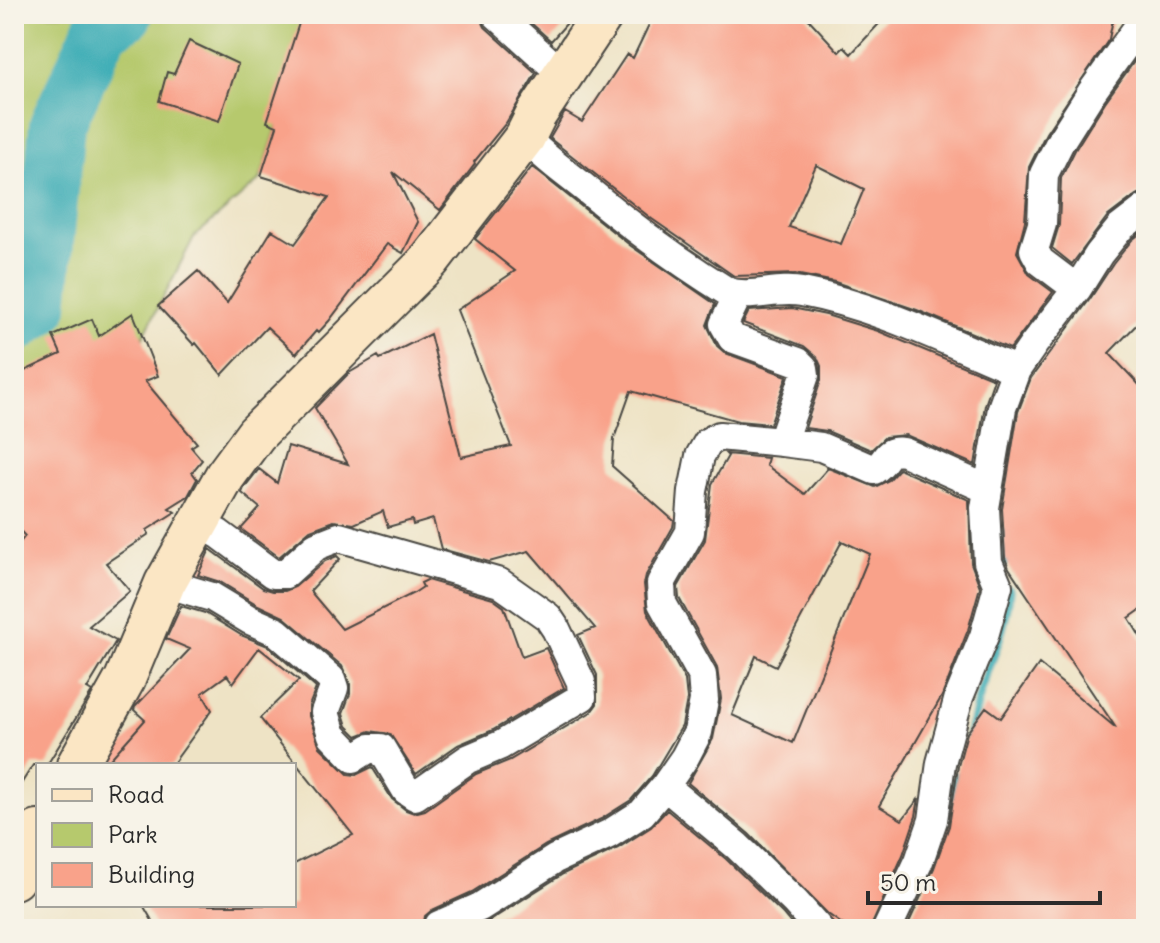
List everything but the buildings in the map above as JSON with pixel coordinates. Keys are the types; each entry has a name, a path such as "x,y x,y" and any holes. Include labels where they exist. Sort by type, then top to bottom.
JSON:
{"street":[{"path":"496,14 548,61 565,72"},
{"path":"78,763 125,679 165,583 225,476 256,434 430,260 525,137 536,115 603,14"},
{"path":"1077,289 1040,261 1034,250 1042,224 1044,174 1091,93 1146,16"},
{"path":"525,137 545,159 636,232 728,292 738,295 773,290 799,291 846,303 887,316 1016,370"},
{"path":"887,929 919,861 933,820 948,736 959,697 984,636 998,586 988,562 987,489 1002,408 1016,370 1077,289 1099,254 1120,228 1146,208"},
{"path":"738,295 724,324 732,338 798,362 804,368 805,375 782,442"},
{"path":"439,925 480,907 555,859 609,834 642,813 685,757 698,732 704,700 702,675 662,603 661,583 687,540 692,524 693,491 700,456 708,442 719,436 821,447 874,470 894,450 987,489"},
{"path":"165,583 212,597 285,637 331,679 334,688 325,712 332,735 354,758 370,748 381,748 406,790 415,796 468,759 501,745 582,697 581,682 548,617 500,583 339,537 316,546 285,574 273,574 219,534 198,523"},
{"path":"665,786 737,846 819,929"},
{"path":"14,879 36,835"}],"green space":[{"path":"14,14 370,14 286,98 260,180 194,237 76,468 14,549"}],"waterway":[{"path":"14,326 40,307 57,125 102,27 125,14"},
{"path":"615,29 627,14"},
{"path":"1008,477 1010,448"},
{"path":"1003,564 1001,556 1005,532"},
{"path":"969,737 1002,630 1009,590"},
{"path":"946,814 958,775"}]}
